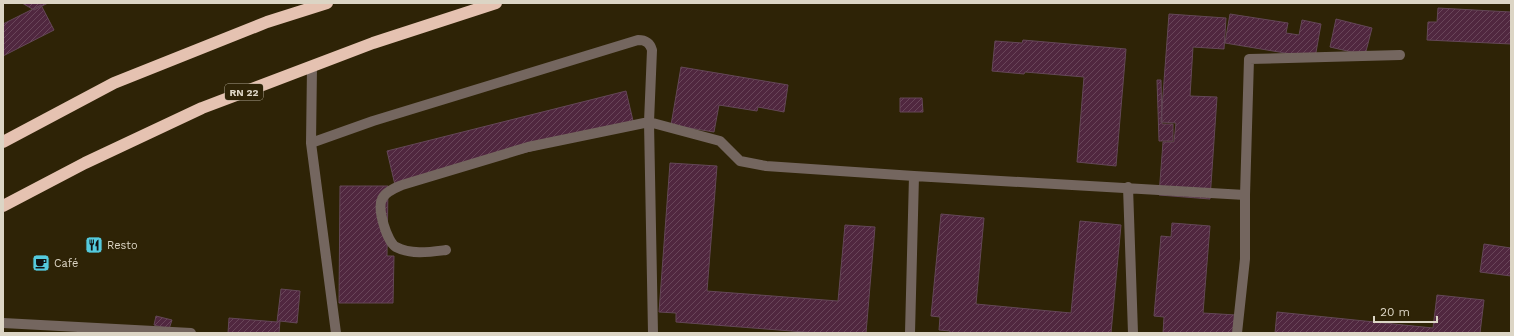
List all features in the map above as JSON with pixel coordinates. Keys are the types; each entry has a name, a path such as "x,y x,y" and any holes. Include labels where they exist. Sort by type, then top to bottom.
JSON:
{"highway":[{"path":"3,142 114,83 267,22 327,3"},
{"name":"RN 22","path":"3,206 85,163 202,108 373,43 496,3"}],"street":[{"path":"311,143 373,121 638,40 645,40 648,42 652,50 649,122 653,333"},
{"path":"1238,333 1245,259 1245,195 1249,59 1400,55"},
{"path":"312,66 311,143 336,333"},
{"path":"446,250 416,252 406,251 394,246 389,241 381,210 380,204 382,197 392,189 402,185 528,147 649,122 720,141 740,161 766,166 1245,195"},
{"path":"910,333 914,176"},
{"path":"1128,187 1133,333"},
{"path":"3,323 191,333"}],"building":[{"path":"22,3 48,3 34,10"},
{"path":"41,5 54,30 3,56 3,24"},
{"path":"1438,8 1511,12 1511,44 1427,40 1428,22 1437,22"},
{"path":"1169,14 1226,18 1224,49 1193,47 1190,96 1217,97 1210,199 1159,195 1163,142 1174,142 1176,123 1161,122"},
{"path":"1230,14 1288,23 1286,33 1299,35 1302,20 1321,24 1315,58 1225,43"},
{"path":"1336,19 1372,28 1365,55 1330,47"},
{"path":"1023,40 1126,49 1116,166 1077,162 1084,77 992,71 995,41 1022,43"},
{"path":"681,67 788,85 784,112 758,107 757,111 719,105 714,132 671,125"},
{"path":"1157,80 1161,80 1162,124 1173,124 1173,141 1159,141"},
{"path":"626,91 634,125 395,185 387,151"},
{"path":"900,98 922,98 923,112 900,112"},
{"path":"670,163 717,166 707,291 838,301 845,225 875,227 866,333 817,333 676,322 676,313 659,312"},
{"path":"340,186 388,186 387,256 394,256 393,303 339,303"},
{"path":"941,214 984,218 976,304 1071,313 1080,221 1121,225 1111,333 950,333 950,331 939,330 940,317 931,316"},
{"path":"1172,223 1210,226 1203,313 1236,315 1234,333 1163,333 1164,317 1154,316 1161,236 1171,237"},
{"path":"1484,244 1511,248 1511,276 1480,272"},
{"path":"281,289 300,291 297,323 280,321 279,333 228,333 229,318 277,322"},
{"path":"1437,295 1484,300 1480,333 1275,333 1277,312 1433,328"},
{"path":"156,316 172,320 169,329 154,325"}],"place":[{"name":"Resto","path":"94,245"},
{"name":"Café","path":"41,263"}]}
